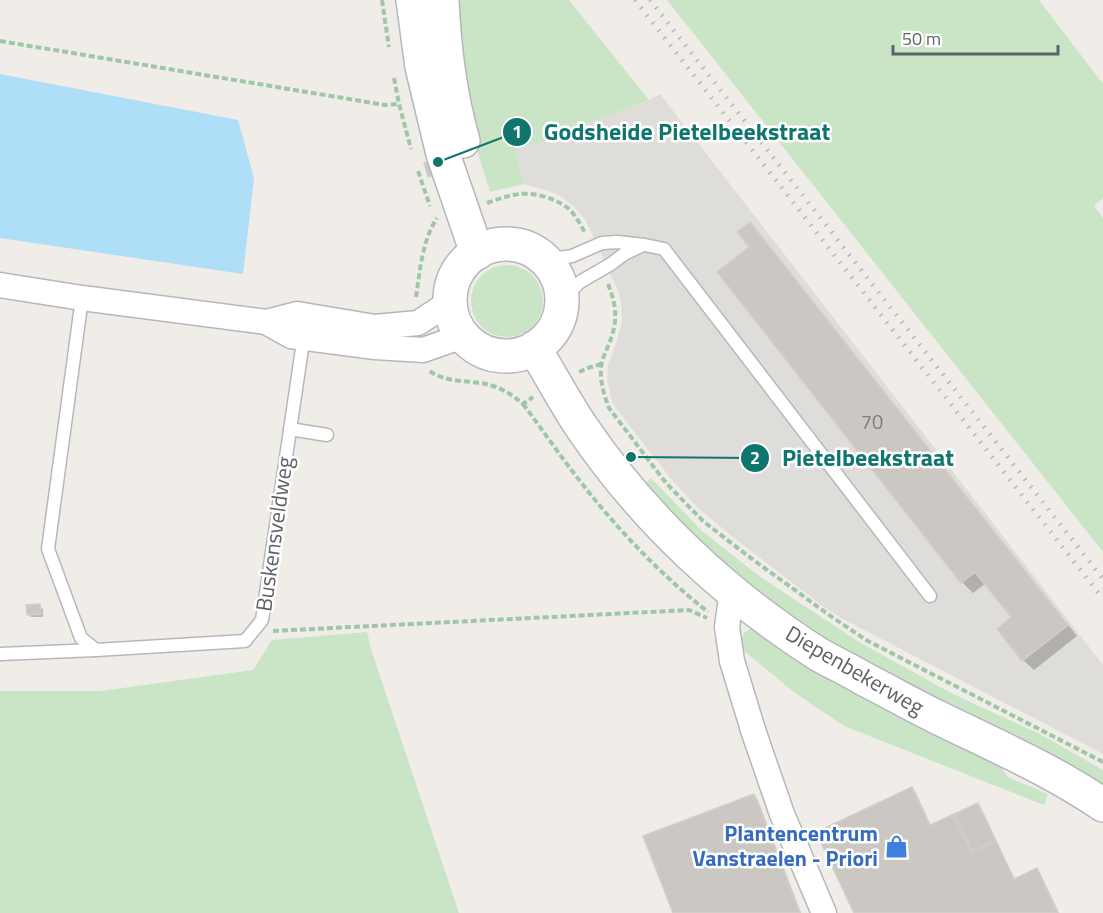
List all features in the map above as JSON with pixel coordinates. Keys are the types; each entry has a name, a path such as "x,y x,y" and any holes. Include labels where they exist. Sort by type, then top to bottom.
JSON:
{"main road":[{"path":"413,0 422,68 443,154 487,249"},
{"path":"442,0 444,35 457,121 482,205 487,249"},
{"path":"517,245 537,253 546,260 558,278 562,289 561,312 550,334 534,348 507,356 483,351 464,336 456,326 450,302 454,280 466,261 487,249 517,245"},
{"name":"Diepenbekerweg","path":"534,348 584,430 613,470 667,530 732,591 819,654 936,717 1026,760 1103,805"}],"street":[{"path":"0,285 266,322 297,314 304,327 375,347 423,350 464,336"},
{"path":"304,327 375,327 418,323 450,302"},
{"path":"732,591 727,627 732,661 782,814 824,913"}],"lane":[{"path":"546,260 572,256 602,243 617,242 664,249 930,596"},
{"path":"562,300 580,282 624,254 645,245"},
{"path":"82,298 48,549 81,638 96,650"},
{"name":"Buskensveldweg","path":"0,654 245,641 262,620 304,327"},
{"path":"290,429 327,435"}],"path":[{"path":"0,41 385,105 399,104"},
{"path":"588,368 601,364 601,384 609,408 666,483 703,521 748,556 866,640 1103,762"},
{"path":"253,632 689,610 727,627"}],"shaded area":[{"path":"660,94 1103,665 1103,754 841,618 824,607 698,508 672,480 612,402 607,380 608,365 622,322 621,300 616,286 585,219 562,197 524,184 515,151"}],"green space":[{"path":"456,0 569,0 649,100 515,151 524,184 490,192 473,137"},
{"path":"667,0 1039,0 1103,84 1103,198 1094,206 1103,218 1103,552"},
{"path":"507,265 527,271 537,281 543,301 537,321 527,331 507,337 487,331 477,321 471,301 477,281 487,271"},
{"path":"651,478 702,531 759,576 859,642 953,694 1040,734 1103,770 1103,788 842,650 786,616 719,564 643,486"},
{"path":"752,628 994,758 1008,777 1048,794 1044,805 844,726 795,693 744,651 740,640 745,632"},
{"path":"367,632 459,913 0,913 0,691 101,691 253,670 272,640"}],"water":[{"path":"0,74 238,120 254,178 243,274 0,238"}],"building":[{"path":"430,161 434,175 428,177 424,163"},
{"path":"750,222 1068,625 1022,661 997,629 1011,617 975,572 961,583 717,272 749,247 737,232"},
{"path":"629,450 637,460 633,464 625,454"},
{"path":"40,604 41,614 27,615 26,605"},
{"name":"Plantencentrum Vanstraelen - Priori","path":"912,787 930,825 954,814 972,852 996,841 1014,879 1037,868 1058,913 854,913 816,832"},
{"path":"754,794 800,913 673,913 643,836"},
{"path":"978,803 996,841 972,852 954,814"}],"railway":[{"path":"635,0 1103,599"},
{"path":"650,0 1103,579"}],"place":[{"name":"Godsheide Pietelbeekstraat","path":"438,162"},
{"name":"Pietelbeekstraat","path":"631,457"},
{"name":"Plantencentrum Vanstraelen - Priori","path":"896,846"}]}
